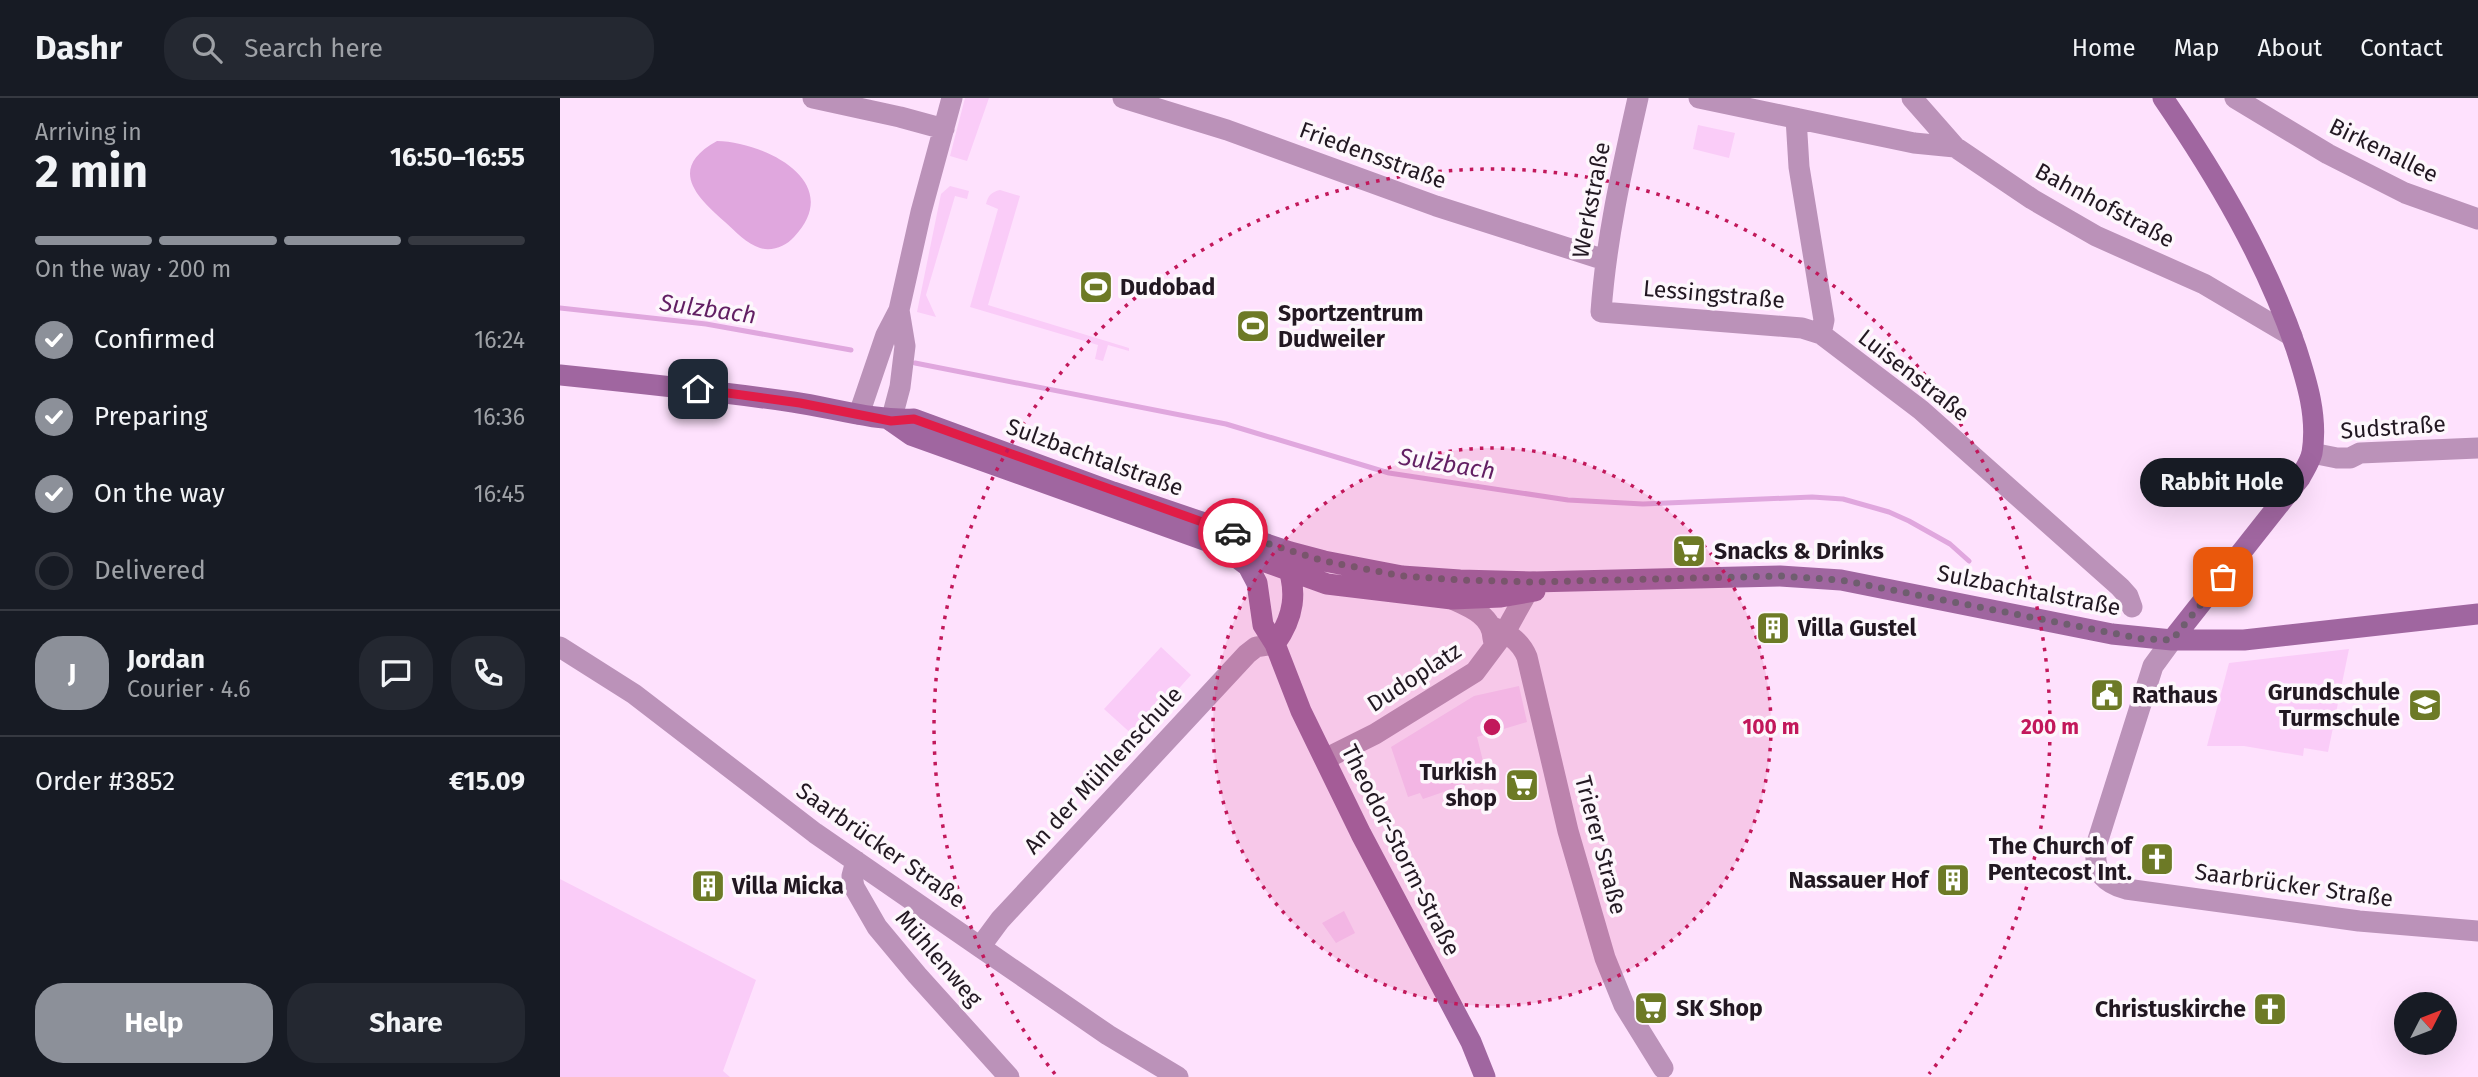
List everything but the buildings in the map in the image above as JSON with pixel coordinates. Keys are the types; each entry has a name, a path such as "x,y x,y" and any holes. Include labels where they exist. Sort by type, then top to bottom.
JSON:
{"main road":[{"path":"2163,98 2246,230 2292,336 2313,414 2312,453 2300,478 2172,640"},
{"name":"Sulzbachtalstraße","path":"560,375 722,392 891,421 914,419 1112,492 1273,547 1456,590"},
{"name":"Sulzbachtalstraße","path":"891,421 911,435 1228,551 1327,584 1456,590 1530,587 1571,580 1780,576 1841,580 2112,634 2172,640 2244,640 2478,614"},
{"path":"1273,547 1286,562 1294,589 1285,629 1275,644"},
{"name":"Theodor-Storm-Straße","path":"1228,551 1248,566 1257,583 1263,625 1275,644 1287,680 1354,821 1471,1042 1485,1077"},
{"path":"1259,598 1275,580 1289,571 1312,562 1329,562"},
{"path":"1293,603 1310,589 1327,584"}],"street":[{"path":"813,98 944,129"},
{"path":"859,414 886,335 899,310 921,212 952,98"},
{"name":"Friedensstraße","path":"1123,98 1227,130 1436,206 1605,260"},
{"name":"Werkstraße","path":"1601,312 1605,260 1638,98"},
{"path":"1699,98 1914,143 1955,147"},
{"name":"Bahnhofstraße","path":"1912,98 1955,147 2032,200 2096,236 2204,284 2292,336"},
{"name":"Birkenallee","path":"2235,98 2328,154 2405,193 2478,219"},
{"name":"Luisenstraße","path":"1796,118 1799,167 1824,320 1821,334 1932,419 2120,587 2128,596 2132,607"},
{"path":"891,421 900,387 905,346 899,310"},
{"name":"Lessingstraße","path":"1601,312 1802,328 1821,334"},
{"name":"Sudstraße","path":"2312,453 2350,458 2360,453 2478,448"},
{"path":"1497,629 1530,587"},
{"name":"Trierer Straße","path":"1456,590 1497,629 1518,641 1527,657 1568,831 1605,958 1624,1005 1663,1068"},
{"name":"Dudoplatz","path":"1325,759 1375,734 1458,684 1482,665 1491,652 1493,635 1497,629"},
{"name":"Saarbrücker Straße","path":"2172,640 2152,666 2098,843 2095,857 2105,879 2126,888 2347,920 2478,931"},
{"name":"An der Mühlenschule","path":"980,947 1000,920 1247,654 1256,647 1275,644"},
{"name":"Saarbrücker Straße","path":"560,647 634,694 815,833 1108,1035 1178,1077"},
{"name":"Mühlenweg","path":"856,861 852,876 854,887 877,927 1009,1077"}],"shaded area":[{"path":"965,98 989,98 967,161 950,156"},
{"path":"1698,125 1735,133 1729,158 1693,149"},
{"path":"717,141 736,143 776,157 793,169 805,183 811,199 808,217 787,243 769,249 750,244 696,192 690,172 693,161"},
{"path":"950,186 969,191 967,199 955,196 926,295 936,317 917,312 941,194"},
{"path":"1000,190 1020,196 988,305 1129,348 1129,351 1108,345 1103,361 1095,359 1098,345 970,307 998,209 986,204 990,195"},
{"path":"1161,647 1191,675 1135,737 1104,709"},
{"path":"2349,649 2328,752 2304,748 2303,756 2244,746 2207,746 2229,663"},
{"path":"1519,686 1527,722 1477,737 1487,777 1423,799 1420,793 1408,797 1391,747 1474,696"},
{"path":"560,879 756,980 723,1071 730,1077 560,1077"},
{"path":"1344,911 1355,933 1336,943 1322,923"}],"waterway":[{"name":"Sulzbach","path":"560,308 706,324 851,350"},
{"name":"Sulzbach","path":"915,363 1226,424 1389,473 1568,500 1643,504 1812,497 1843,499 1889,512 1909,521 1950,544 1969,561"}],"way so far":[{"path":"1233,533 1324,561 1432,579 1533,582 1780,576 1841,580 2143,639 2172,640 2223,577"}],"place":[{"name":"Dudobad","path":"1096,287"},
{"name":"Sportzentrum Dudweiler","path":"1253,326"},
{"name":"Snacks & Drinks","path":"1689,551"},
{"name":"Rabbit Hole","path":"2223,577"},
{"name":"Villa Gustel","path":"1773,628"},
{"name":"Rathaus","path":"2107,695"},
{"name":"Grundschule Turmschule","path":"2425,705"},
{"name":"Turkish shop","path":"1522,785"},
{"name":"The Church of Pentecost Int.","path":"2157,859"},
{"name":"Nassauer Hof","path":"1953,880"},
{"name":"Villa Micka","path":"708,886"},
{"name":"SK Shop","path":"1651,1008"},
{"name":"Christuskirche","path":"2270,1009"}],"route":[{"path":"698,389 800,403 891,421 914,419 1112,492 1233,533"}]}
